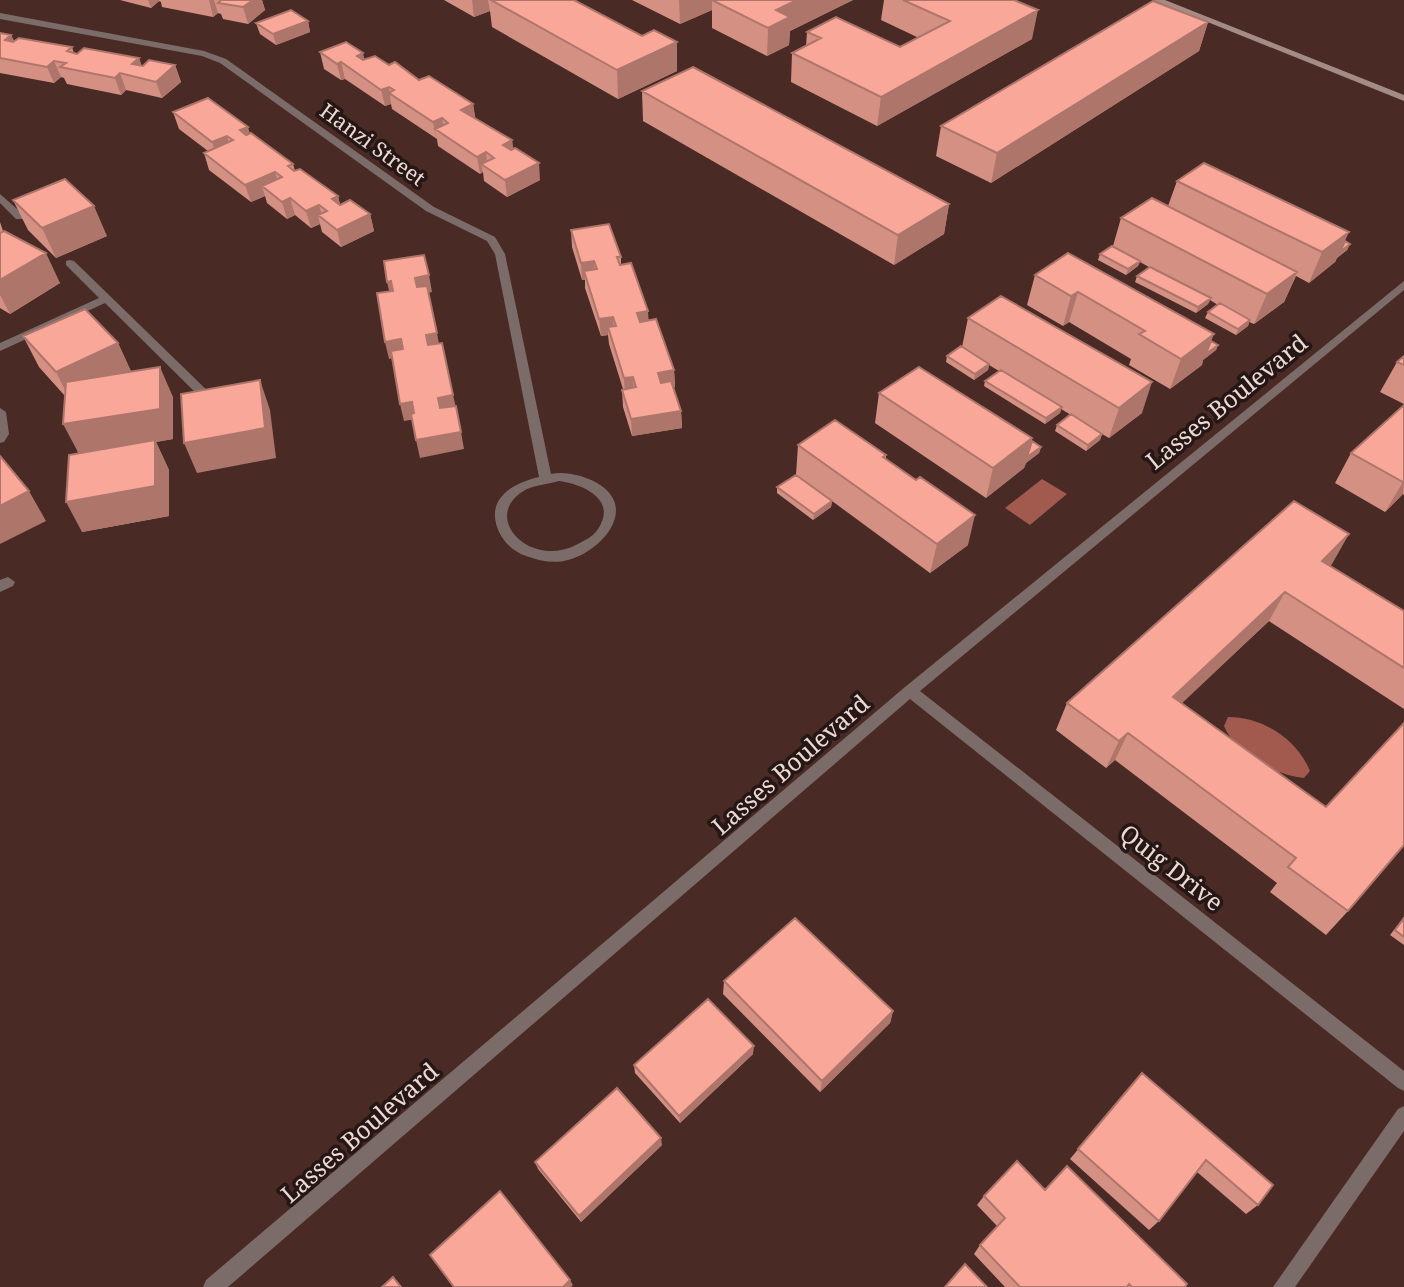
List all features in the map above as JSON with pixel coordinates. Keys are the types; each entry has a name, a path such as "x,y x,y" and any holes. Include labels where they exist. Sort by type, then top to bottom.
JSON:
{"main road":[{"path":"1157,0 1404,98"}],"street":[{"name":"Hanzi Street","path":"0,16 204,54 223,61 430,209 491,239 500,254 545,478"},
{"path":"0,197 20,217"},
{"path":"70,263 212,402"},
{"name":"Lasses Boulevard","path":"213,1287 910,691 1404,284"},
{"path":"0,348 104,299"},
{"path":"0,412 3,434 0,439"},
{"path":"559,477 585,482 596,488 608,506 606,526 600,536 579,551 550,556 535,555 522,551 504,536 500,526 503,505 520,488 545,478 559,477"},
{"name":"Quig Drive","path":"910,691 1404,1082"},
{"path":"1283,1287 1404,1115"}],"shaded area":[{"path":"1042,479 1067,494 1030,525 1005,508"},
{"path":"1228,717 1254,721 1277,732 1297,749 1310,771 1304,778 1292,776 1257,761 1237,746 1230,736 1224,726"}],"building":[{"path":"221,0 253,0 243,7 218,3"},
{"path":"491,0 574,0 642,36 654,30 677,42 617,70"},
{"path":"712,0 797,0 776,10 790,17 768,28"},
{"path":"903,0 1014,0 1038,10 881,97 792,53 821,38 807,32 836,17 900,47 950,21"},
{"path":"1153,1 1208,22 997,153 941,126"},
{"path":"291,10 308,21 273,34 256,23"},
{"path":"0,33 11,35 5,40 13,42 19,38 72,47 67,51 77,54 84,48 139,58 132,64 143,66 149,60 175,65 156,82 120,73 115,78 60,67 66,63 54,61 47,67 0,58"},
{"path":"346,42 363,53 357,56 363,60 375,56 389,65 395,62 419,80 429,76 473,104 461,110 512,140 503,145 511,150 515,148 539,163 505,180 481,164 494,158 486,152 477,157 435,129 448,123 442,118 433,122 389,93 394,90 389,87 381,90 341,62 337,64 320,52"},
{"path":"693,67 949,204 898,235 642,91"},
{"path":"208,98 248,127 240,130 246,135 251,133 293,164 288,166 294,171 300,169 338,196 332,199 340,205 350,200 370,214 337,230 318,215 327,211 319,205 306,211 290,198 282,202 262,186 282,177 275,172 245,185 204,153 233,140 227,136 212,142 173,112"},
{"path":"1204,163 1349,232 1322,252 1177,181"},
{"path":"65,179 94,206 42,228 13,200"},
{"path":"1152,198 1297,272 1267,294 1121,218"},
{"path":"609,224 621,257 617,257 620,265 631,263 648,311 637,313 640,322 656,319 674,370 658,373 661,383 671,381 681,411 631,419 622,390 636,387 633,377 624,378 608,327 616,326 613,317 599,319 584,271 597,269 594,261 581,263 571,230"},
{"path":"4,231 46,253 0,280 0,233"},
{"path":"1345,241 1350,244 1340,252"},
{"path":"1112,246 1140,261 1128,269 1100,254"},
{"path":"1068,253 1214,334 1181,359 1139,334 1145,331 1078,292 1071,296 1035,275"},
{"path":"424,255 429,275 415,278 417,287 427,286 437,333 426,335 428,345 442,343 453,395 438,398 440,408 456,406 461,432 416,440 411,414 414,413 412,402 400,404 391,351 403,349 401,339 385,342 377,293 393,291 391,281 387,282 384,261"},
{"path":"1150,267 1211,298 1198,307 1137,276"},
{"path":"1001,296 1152,382 1119,408 968,318"},
{"path":"1220,303 1250,320 1238,329 1208,312"},
{"path":"85,309 118,343 56,372 23,336"},
{"path":"1211,341 1218,345 1206,354"},
{"path":"961,346 989,364 975,374 947,356"},
{"path":"1404,356 1404,365 1397,362"},
{"path":"160,367 160,409 63,424 66,382"},
{"path":"919,367 1032,438 993,468 879,393"},
{"path":"1001,370 1062,407 1046,418 985,381"},
{"path":"260,380 265,428 184,443 181,394"},
{"path":"1404,405 1404,481 1403,482 1351,453"},
{"path":"1071,414 1102,434 1088,445 1057,425"},
{"path":"835,420 886,455 883,457 916,480 920,477 975,515 937,544 798,445"},
{"path":"155,440 155,486 66,502 69,455"},
{"path":"1032,441 1041,447 1027,457"},
{"path":"0,456 29,491 0,506"},
{"path":"796,475 832,501 814,514 777,487"},
{"path":"1294,501 1349,534 1322,561 1404,611 1404,668 1285,592 1173,697 1326,807 1404,723 1404,845 1348,911 1288,867 1296,858 1128,733 1119,741 1067,703"},
{"path":"795,918 893,1011 822,1081 724,981"},
{"path":"1404,918 1404,937 1395,930"},
{"path":"708,999 754,1046 679,1116 634,1065"},
{"path":"1142,1073 1273,1185 1258,1205 1206,1160 1159,1221 1078,1149"},
{"path":"617,1088 661,1138 579,1216 535,1162"},
{"path":"1017,1161 1045,1190 1067,1166 1187,1284 1185,1287 1132,1287 1129,1284 1127,1287 1020,1287 980,1245 1005,1218 984,1196"},
{"path":"500,1191 570,1280 563,1287 454,1287 430,1255"},
{"path":"965,1264 987,1287 945,1287"},
{"path":"393,1277 401,1287 382,1287"}]}
